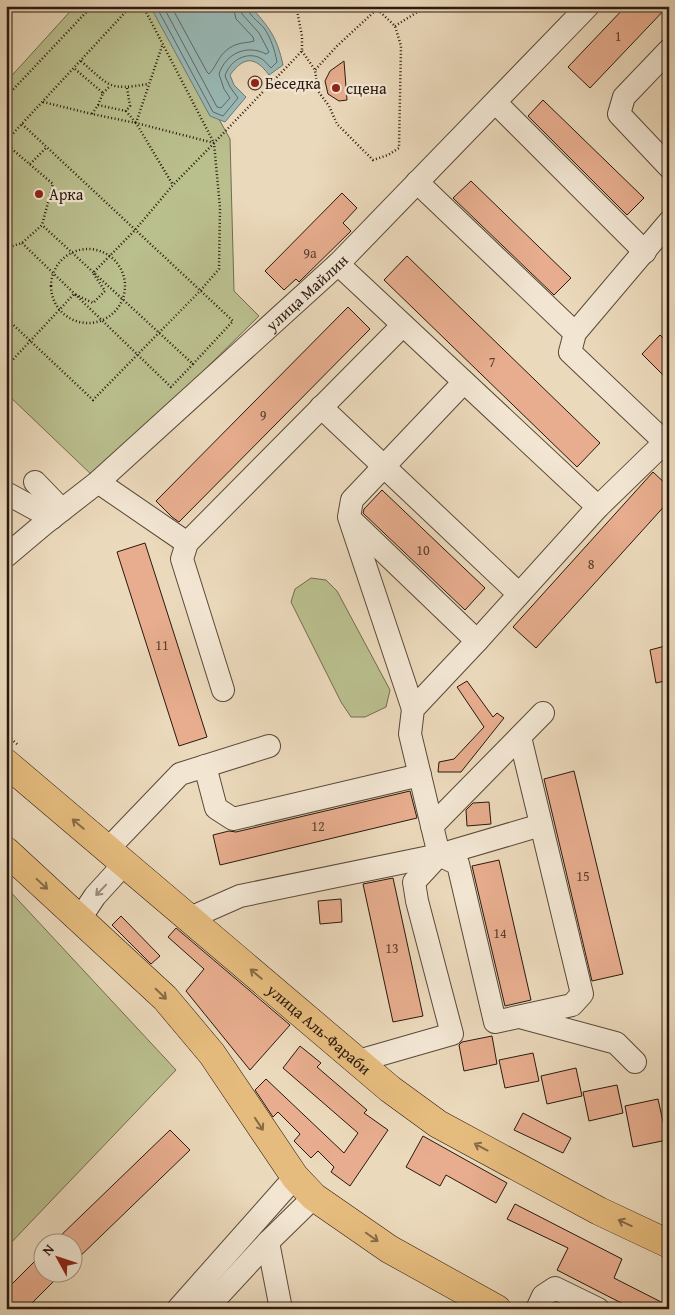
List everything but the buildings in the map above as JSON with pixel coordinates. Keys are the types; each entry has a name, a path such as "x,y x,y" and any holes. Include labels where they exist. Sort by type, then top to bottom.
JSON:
{"main road":[{"name":"улица Аль-Фараби","path":"6,763 390,1089 438,1124 600,1211 669,1244"},
{"path":"6,851 165,998 212,1054 295,1177 314,1197 389,1249 497,1309"}],"street":[{"name":"улица Майлин","path":"6,556 98,482 338,264 588,6"},
{"path":"669,50 624,97 619,114 669,168"},
{"path":"496,103 645,252"},
{"path":"418,182 574,333"},
{"path":"413,709 598,507 667,444 570,352 574,333 669,222"},
{"path":"338,264 598,507"},
{"path":"223,690 182,559 187,543 403,325"},
{"path":"439,855 410,734 413,709 349,517 352,500 464,382"},
{"path":"322,407 519,594"},
{"path":"35,482 57,514"},
{"path":"98,482 187,543"},
{"path":"6,493 57,514"},
{"path":"349,517 477,641"},
{"path":"432,826 543,713"},
{"path":"439,855 458,864 495,1022 572,1005 582,994 520,737"},
{"path":"79,920 95,896 117,856 180,774 269,746"},
{"path":"205,766 216,808 233,819 420,775"},
{"path":"190,918 240,896 439,855 541,825"},
{"path":"358,1061 452,1034 417,901 414,882 439,855"},
{"path":"520,1017 616,1043 635,1062"},
{"path":"178,1309 295,1177"},
{"path":"206,1309 268,1242 314,1197"},
{"path":"268,1242 281,1309"},
{"path":"537,1309 543,1296 555,1288 595,1308"}],"path":[{"path":"6,97 92,6"},
{"path":"6,248 22,243 42,225 53,184 6,143 131,6"},
{"path":"6,318 92,400 200,291 219,268 220,208 214,143 143,6"},
{"path":"296,6 302,36 302,51 316,70 318,91 329,106 337,124 373,160 388,155 399,148 401,46 395,26 377,10 337,46 316,70"},
{"path":"395,26 428,6"},
{"path":"136,123 162,44"},
{"path":"93,273 135,230 173,185 302,51"},
{"path":"80,61 110,86 128,88 148,84"},
{"path":"75,69 103,93"},
{"path":"92,114 98,106 103,93 110,86"},
{"path":"126,111 130,106 128,88"},
{"path":"43,102 214,143"},
{"path":"98,106 126,111 136,123 173,185"},
{"path":"22,124 233,321 171,387 22,243"},
{"path":"30,164 47,147"},
{"path":"42,225 193,364"},
{"path":"81,249 101,251 118,264 124,275 123,299 114,312 101,320 90,323 79,322 68,317 60,310 53,299 51,286 53,274 60,262 72,252 81,249"},
{"path":"74,294 93,303 105,291 93,273"},
{"path":"6,367 74,294"}],"green space":[{"path":"75,6 156,6 230,139 234,291 259,316 95,478 6,393 6,82"},
{"path":"311,578 326,580 337,591 390,690 386,707 365,717 351,717 341,702 291,602 295,589"},
{"path":"6,887 176,1070 6,1248"}],"water":[{"path":"150,6 250,6 271,33 278,47 283,65 269,75 259,64 254,62 250,61 240,64 230,75 234,85 246,97 225,122 210,116"}],"place":[{"name":"Беседка","path":"255,83"},
{"name":"сцена","path":"336,88"},
{"name":"Арка","path":"39,194"}]}
